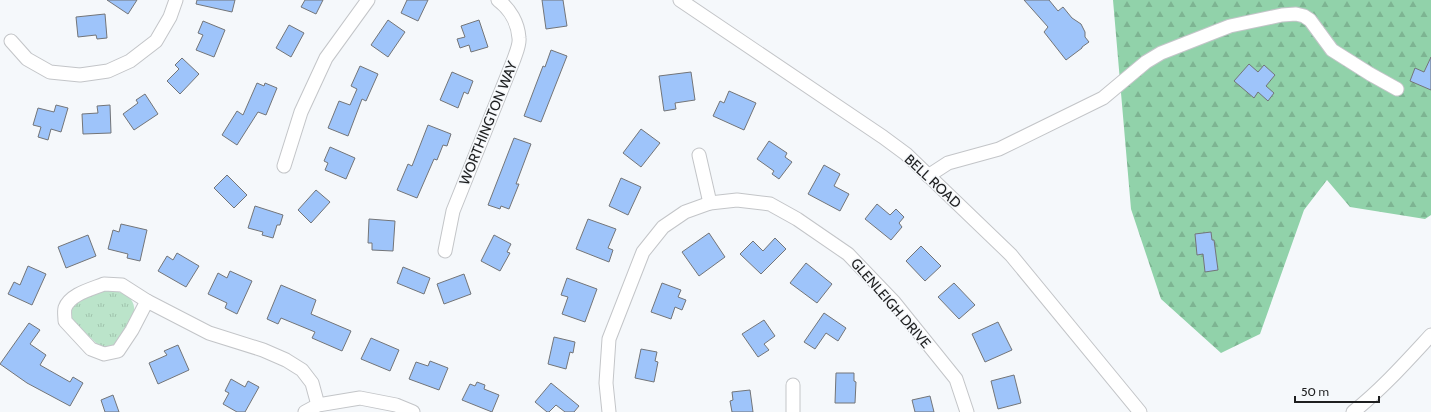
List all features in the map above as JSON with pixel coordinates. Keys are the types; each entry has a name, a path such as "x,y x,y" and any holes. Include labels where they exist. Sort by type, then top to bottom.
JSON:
{"street":[{"path":"11,41 27,59 50,72 80,75 108,71 130,61 156,41 170,17 176,0"},
{"path":"284,166 301,112 326,58 368,0"},
{"name":"WORTHINGTON WAY","path":"444,251 454,210 514,59 520,39 515,19 505,5 498,0"},
{"name":"BELL ROAD","path":"680,0 906,154 1011,255 1140,412"},
{"path":"928,176 948,163 1005,146 1103,98 1146,62 1162,53 1230,26 1282,15 1296,14 1304,16 1310,20 1332,50 1397,89"},
{"path":"699,154 710,203"},
{"name":"GLENLEIGH DRIVE","path":"610,412 606,383 609,339 643,252 663,228 685,212 710,203 737,200 770,204 797,219 848,254 894,302 956,379 967,412"},
{"path":"147,301 132,330 118,351 104,354 91,349 65,321 65,308 72,299 81,293 104,284 122,285 147,301 209,333 263,350 286,360 302,370 312,383 318,405"},
{"path":"1353,412 1396,374 1431,335"},
{"path":"793,385 793,412"},
{"path":"305,412 318,405 360,398 396,405 413,412"}],"green space":[{"path":"1113,0 1431,0 1431,215 1425,219 1350,207 1327,180 1304,210 1260,334 1221,353 1161,299 1131,209"},
{"path":"102,290 125,294 132,302 134,307 134,314 118,342 105,348 98,345 72,320 70,313 72,306 80,299"}],"building":[{"path":"107,0 137,0 128,14"},
{"path":"197,0 235,0 232,12 196,4"},
{"path":"305,0 323,0 316,14 301,7"},
{"path":"407,0 428,0 418,21 401,13"},
{"path":"542,0 563,0 567,26 546,29"},
{"path":"1024,0 1049,0 1058,11 1063,7 1072,18 1081,24 1085,32 1085,37 1089,42 1066,60 1044,32 1048,27"},
{"path":"105,14 107,38 97,39 96,35 78,37 76,17"},
{"path":"388,20 405,32 388,57 371,45"},
{"path":"479,20 488,47 471,52 469,45 460,48 457,39 465,37 461,26"},
{"path":"203,21 225,30 214,57 196,50 203,35 198,33"},
{"path":"289,25 304,33 291,57 276,48"},
{"path":"551,50 567,56 541,122 524,116 543,66 545,67"},
{"path":"1431,57 1431,90 1410,81 1415,68 1424,72"},
{"path":"182,58 199,74 180,94 167,81 179,69 175,65"},
{"path":"1249,64 1258,72 1264,65 1275,75 1266,86 1274,93 1268,101 1258,92 1254,98 1234,81"},
{"path":"360,66 378,74 366,101 362,99 348,136 328,128 339,101 350,105 357,89 351,86"},
{"path":"452,72 473,81 468,94 464,92 458,108 440,100"},
{"path":"691,72 695,100 675,103 676,109 664,111 659,76"},
{"path":"257,83 264,86 265,83 277,88 266,115 258,112 237,145 222,135 237,111 243,115"},
{"path":"729,91 756,103 744,130 713,116 720,101 724,103"},
{"path":"145,94 158,114 134,130 123,114 138,103 136,100"},
{"path":"56,105 68,108 61,132 51,129 48,140 38,137 41,127 33,125 38,108 54,112"},
{"path":"110,105 111,133 83,134 82,114 98,113 97,106"},
{"path":"428,125 451,134 447,146 443,145 437,160 434,159 417,198 397,190 408,164 412,166"},
{"path":"641,129 660,143 641,167 623,153"},
{"path":"514,138 531,144 516,184 519,184 509,209 501,206 500,209 488,205"},
{"path":"769,141 787,153 785,157 792,162 779,179 772,174 774,171 757,159"},
{"path":"330,147 355,158 346,179 325,170 328,163 324,161"},
{"path":"824,165 840,174 834,186 849,194 840,211 808,194"},
{"path":"227,175 247,195 234,208 214,188"},
{"path":"621,178 641,187 628,215 609,206"},
{"path":"316,190 330,202 311,223 298,210"},
{"path":"877,204 890,215 896,209 904,217 899,223 902,227 891,240 865,219"},
{"path":"255,206 283,215 280,225 277,225 273,238 262,235 263,232 248,228"},
{"path":"369,219 395,221 393,251 372,250 372,243 368,243"},
{"path":"588,219 616,229 608,248 613,250 609,262 576,249"},
{"path":"121,224 147,230 140,261 127,258 128,254 108,249 113,230 119,232"},
{"path":"1211,232 1212,240 1214,240 1218,270 1205,272 1203,254 1197,255 1195,234"},
{"path":"709,233 725,257 699,276 682,252"},
{"path":"88,235 96,256 66,268 58,247"},
{"path":"494,235 511,244 507,252 510,253 500,271 481,261"},
{"path":"775,238 786,249 761,274 740,254 753,241 763,251"},
{"path":"921,246 941,266 925,281 906,261"},
{"path":"177,253 199,266 186,287 158,271 167,256 173,260"},
{"path":"806,263 832,284 817,303 790,283"},
{"path":"28,266 46,274 32,305 8,294 14,282 20,285"},
{"path":"403,267 430,278 424,294 397,283"},
{"path":"230,271 252,281 237,314 225,308 227,303 208,294 218,273 227,278"},
{"path":"464,274 471,294 444,304 437,284"},
{"path":"567,278 597,289 585,322 562,314 568,297 561,295"},
{"path":"662,283 681,290 678,297 686,300 682,310 675,307 671,319 651,312"},
{"path":"954,283 975,305 959,319 938,297"},
{"path":"281,285 316,300 311,314 351,331 342,351 312,338 315,332 281,318 278,324 267,319"},
{"path":"824,313 846,328 838,341 826,333 815,349 804,342"},
{"path":"764,320 775,336 764,344 769,350 758,357 742,334"},
{"path":"998,322 1012,350 985,362 972,334"},
{"path":"29,323 40,330 30,344 46,355 40,365 70,382 73,377 83,383 70,406 27,383 0,364"},
{"path":"554,337 575,342 573,353 570,352 566,369 548,364"},
{"path":"371,338 399,350 390,371 361,359"},
{"path":"178,345 189,370 158,384 149,363 167,355 164,351"},
{"path":"641,349 657,352 655,361 658,362 654,382 635,378"},
{"path":"430,361 448,368 439,390 409,379 416,362 428,366"},
{"path":"836,373 854,373 854,381 856,382 855,403 835,403"},
{"path":"1014,375 1021,403 998,409 991,381"},
{"path":"231,379 245,387 248,381 259,387 245,412 237,412 223,404 229,393 225,391"},
{"path":"477,382 485,385 484,389 499,395 492,412 462,400 470,384 475,386"},
{"path":"551,383 579,406 574,412 565,412 556,405 549,412 547,412 535,402"},
{"path":"750,390 753,412 732,412 730,401 733,400 732,392"},
{"path":"113,395 119,412 105,412 101,400"},
{"path":"930,396 934,412 915,412 912,400"}]}
